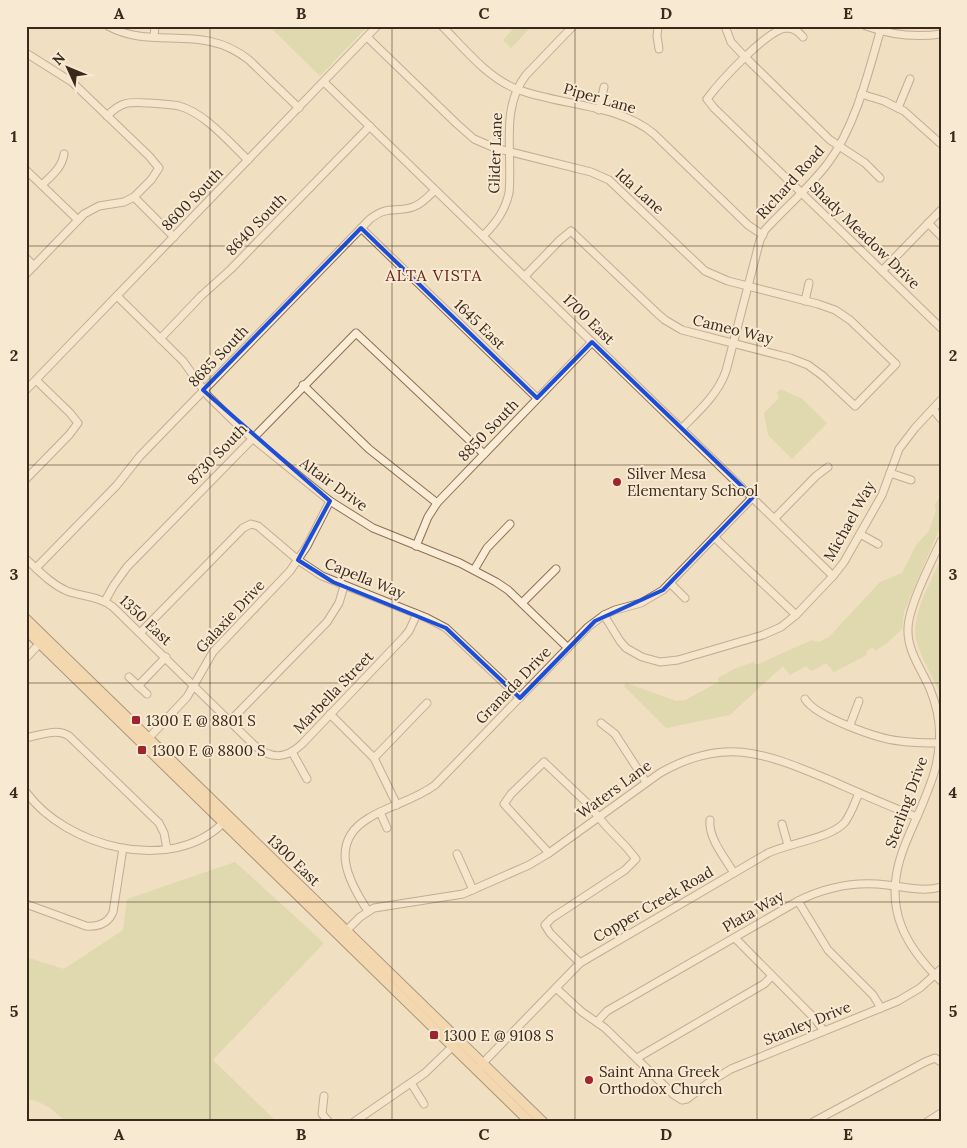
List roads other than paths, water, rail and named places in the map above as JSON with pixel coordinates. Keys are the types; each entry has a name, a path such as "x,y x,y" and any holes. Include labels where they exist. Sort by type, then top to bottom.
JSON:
{"main road":[{"name":"1300 East","path":"26,619 43,640 480,1066 528,1118 543,1122"},
{"name":"1300 East","path":"26,630 43,640"},
{"name":"1300 East","path":"146,741 223,823 343,934 452,1046 480,1066"}],"street":[{"path":"108,26 124,33 154,37 202,39 232,48 249,60 299,108"},
{"path":"154,37 155,26"},
{"name":"8600 South","path":"26,390 377,26"},
{"name":"Piper Lane","path":"442,26 495,77 517,89 632,119 647,128 742,219 763,235"},
{"name":"Glider Lane","path":"483,236 500,218 506,206 510,179 510,112 517,89 526,75 573,26"},
{"path":"658,26 659,49"},
{"path":"725,26 731,42 745,58 830,140 865,163 880,178"},
{"path":"866,26 880,32 908,36 941,34"},
{"path":"745,58 764,40 781,29 788,28 797,31 804,37"},
{"name":"Richard Road","path":"682,428 720,386 726,371 757,246 763,235 823,169 839,146 852,120 880,32"},
{"name":"Ida Lane","path":"366,37 465,132 484,144 591,172 609,180 706,271 716,277 747,286 827,306 843,314 896,364"},
{"path":"26,52 65,77 159,168 151,180 134,197 124,202 91,210 78,220 26,274"},
{"name":"Shady Meadow Drive","path":"745,58 714,89 707,99 714,108 941,328"},
{"path":"898,108 910,79"},
{"name":"1700 East","path":"324,82 833,576"},
{"path":"599,110 604,87"},
{"path":"860,94 898,108 911,116 941,144"},
{"path":"107,116 119,105 128,102 179,106 190,110 204,119 248,160"},
{"name":"8640 South","path":"160,339 370,126"},
{"path":"42,185 60,167 64,154"},
{"path":"26,170 78,220"},
{"name":"8685 South","path":"36,568 116,485 140,456 370,219 380,212 414,207 436,190"},
{"path":"134,197 174,237"},
{"path":"882,271 941,210"},
{"path":"928,223 941,236"},
{"name":"1645 East","path":"361,228 537,398"},
{"name":"Cameo Way","path":"525,276 560,240 571,232 665,320 682,330 790,358 808,365 823,376 855,406 896,364"},
{"path":"26,258 34,266"},
{"path":"805,301 809,283"},
{"name":"Altair Drive","path":"117,296 187,366 204,390 252,438 330,501 373,528 474,570 496,582 522,603 568,648"},
{"name":"8730 South","path":"105,601 127,567 356,332 484,454"},
{"name":"8850 South","path":"416,546 428,517 437,502 592,342"},
{"path":"26,479 69,435 78,423 36,380"},
{"path":"304,385 370,449 437,502"},
{"name":"Michael Way","path":"604,615 620,642 626,648 642,657 660,662 678,660 763,635 781,627 796,615 844,562 882,495 899,449 906,438 941,400"},
{"path":"933,408 941,419"},
{"path":"775,518 816,476 828,467"},
{"path":"890,473 910,480"},
{"name":"Granada Drive","path":"368,911 347,872 346,855 350,838 355,830 362,823 380,812 435,786 588,627 604,615 651,598 670,583 753,497"},
{"name":"Galaxie Drive","path":"146,741 181,705 213,652 279,584 298,560 330,501"},
{"name":"Capella Way","path":"140,633 247,525 252,524 258,526 298,560 322,576 438,623 454,634 520,698"},
{"path":"474,570 487,548 510,524"},
{"path":"860,534 878,544"},
{"path":"714,537 796,615"},
{"name":"Sterling Drive","path":"941,541 911,610 908,630 911,649 934,701 940,743 939,761 901,857 895,886 898,912 904,933 915,953 941,981"},
{"path":"26,559 52,582 68,592 105,601"},
{"path":"522,603 556,568"},
{"path":"670,583 686,598"},
{"path":"230,721 327,622 339,603 344,586"},
{"name":"1350 East","path":"105,601 253,744"},
{"name":"Marbella Street","path":"253,744 274,756 292,752 404,637 417,614"},
{"path":"26,658 43,640"},
{"path":"138,686 166,658"},
{"path":"129,677 147,694"},
{"path":"805,699 808,705 816,711 883,738 900,742 940,743"},
{"path":"850,726 859,701"},
{"path":"374,758 426,703"},
{"path":"330,714 374,758 397,805"},
{"path":"601,723 615,734 646,782"},
{"path":"26,738 62,732 69,736 159,823 164,833 166,849"},
{"path":"292,752 307,779"},
{"name":"Waters Lane","path":"343,934 368,911 379,907 452,896 473,890 518,870 549,853 598,816 667,769 688,759 720,752 751,753 780,759 917,817"},
{"path":"549,853 504,804 511,794 544,762 581,796 636,860 625,870 552,918 545,925 550,933 580,963"},
{"path":"26,792 46,812 71,830 104,844 123,848 152,850 190,844 211,834 223,823"},
{"name":"Copper Creek Road","path":"480,1066 580,963 768,853 788,845 828,834 840,827 848,817 859,793"},
{"path":"380,812 387,828"},
{"path":"710,820 709,827 712,835 734,873"},
{"path":"782,824 788,845"},
{"path":"26,904 80,924 93,926 103,924 111,917 123,848"},
{"path":"457,854 473,890"},
{"name":"Plata Way","path":"597,1022 607,1012 820,891 843,885 871,883 924,889 941,886"},
{"path":"798,902 828,950 873,995 881,1008"},
{"path":"735,938 816,1019 824,1031"},
{"name":"Stanley Drive","path":"637,1058 674,1095 682,1100 687,1099 731,1069 909,996 941,969"},
{"path":"556,988 582,1012 605,1028 637,1058 764,984 772,976"},
{"path":"354,1122 432,1067 452,1046"},
{"path":"812,1122 925,1062 935,1058 941,1062"},
{"path":"411,1083 424,1104"},
{"path":"324,1096 322,1114 329,1122"},
{"path":"927,1122 941,1114"}],"place":[{"name":"Silver Mesa Elementary School","path":"617,482"},
{"name":"1300 E @ 8801 S","path":"136,720"},
{"name":"1300 E @ 8800 S","path":"142,750"},
{"name":"1300 E @ 9108 S","path":"434,1035"},
{"name":"Saint Anna Greek Orthodox Church","path":"589,1080"}],"district":[{"name":"ALTA VISTA","path":"434,275"}]}
